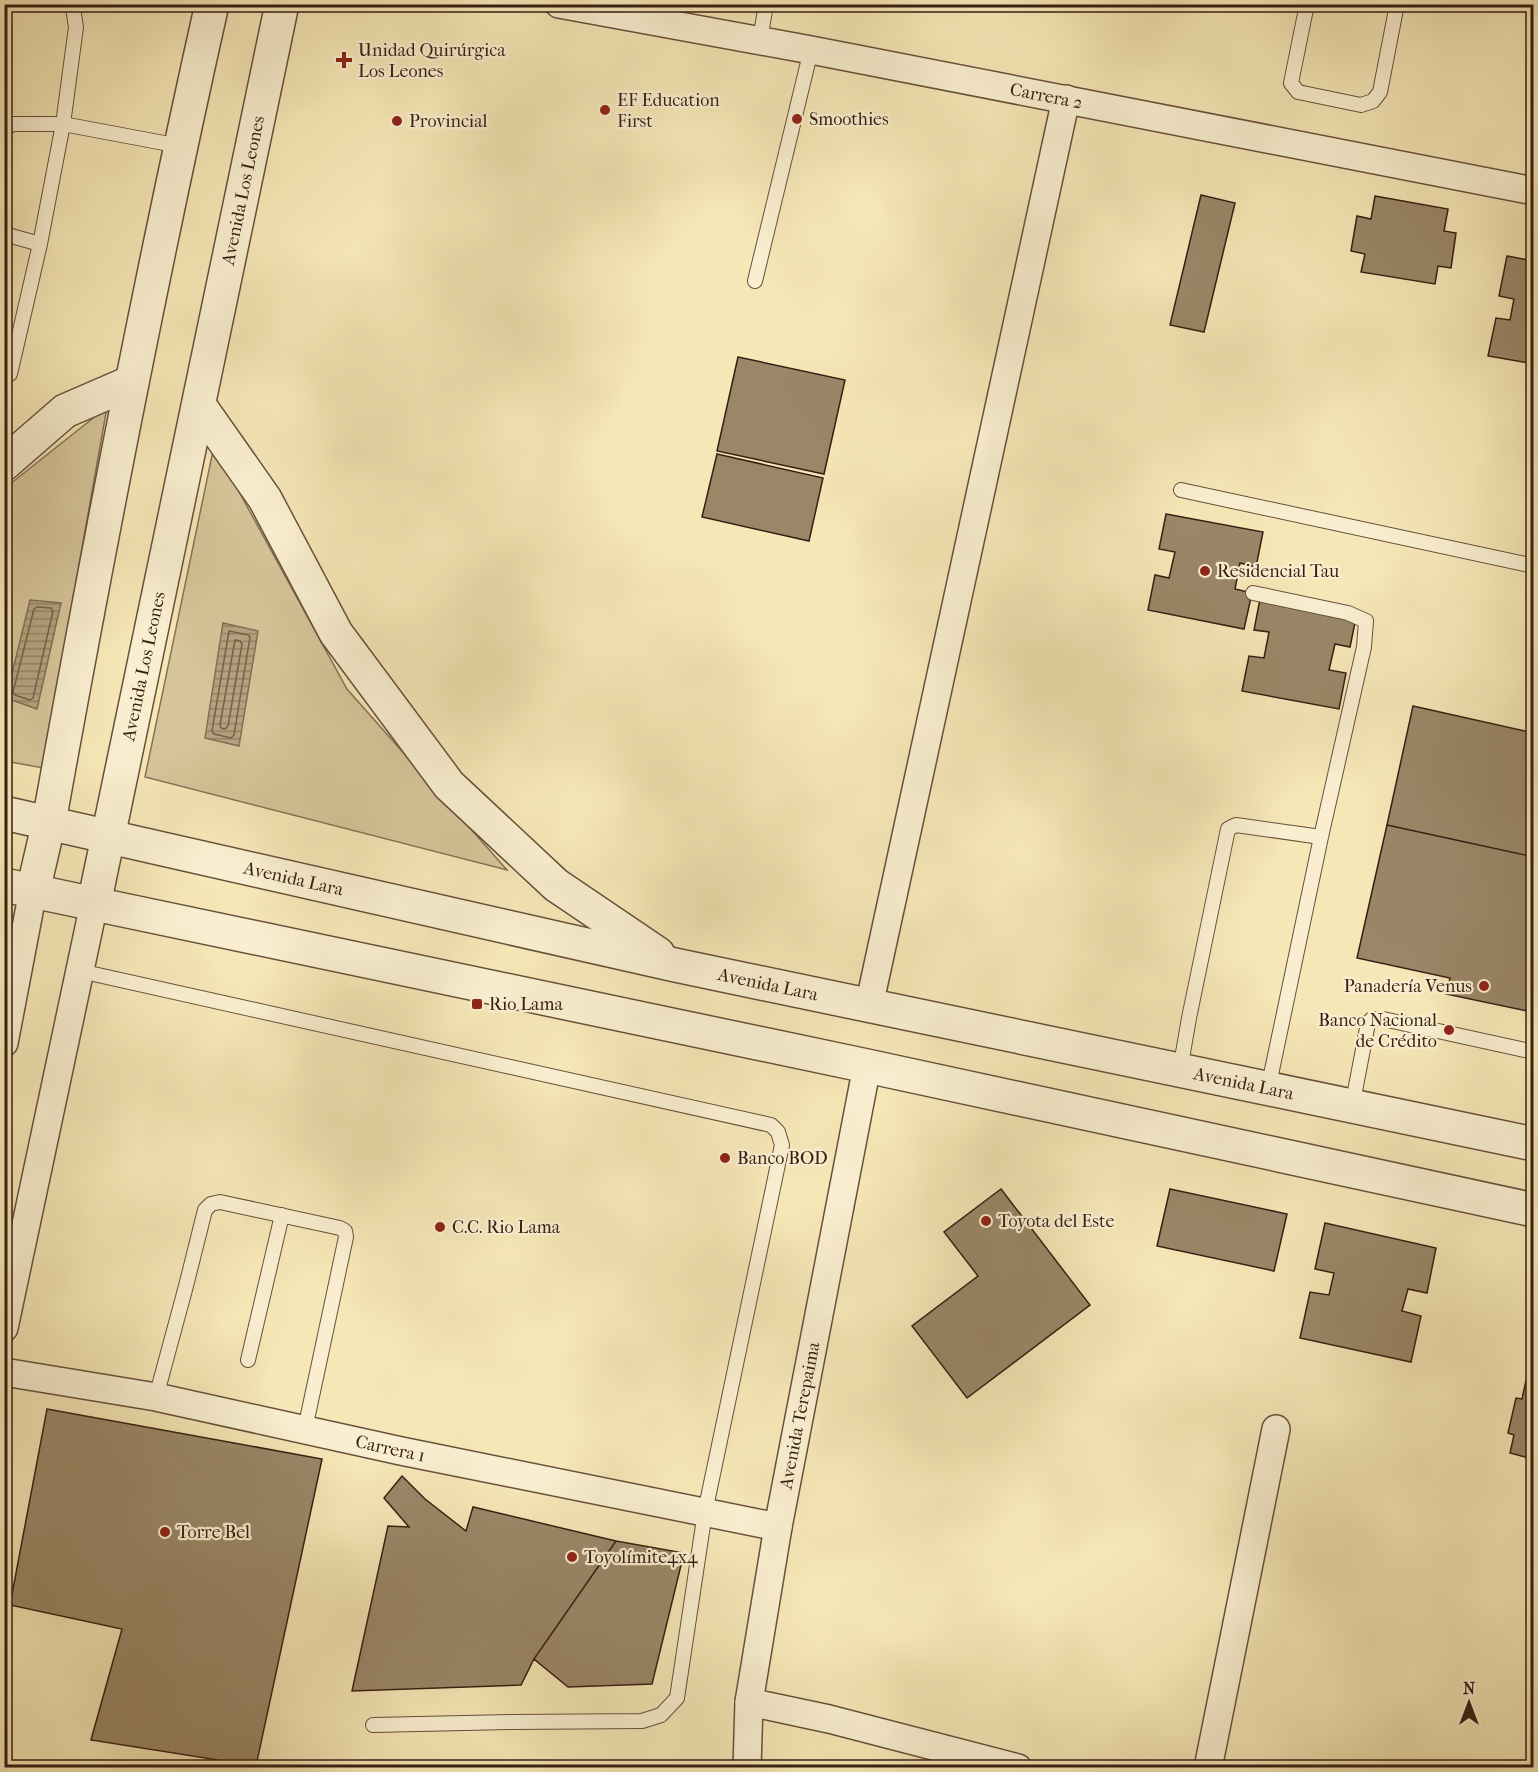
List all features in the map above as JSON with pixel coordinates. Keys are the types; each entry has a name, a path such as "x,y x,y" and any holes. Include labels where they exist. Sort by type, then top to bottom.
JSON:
{"street":[{"path":"4,1043 19,888 49,822 132,382 180,146 212,4"},
{"name":"Avenida Los Leones","path":"4,1328 282,4"},
{"name":"Carrera 2","path":"559,4 666,14 760,40 1533,191"},
{"path":"868,1006 1066,99"},
{"path":"4,464 65,411 132,382"},
{"path":"199,405 265,499 336,633 449,785 556,885 675,965"},
{"name":"Avenida Lara","path":"4,813 675,965 1533,1144"},
{"path":"19,888 867,1065 1533,1210"},
{"name":"Avenida Terepaima","path":"747,1767 749,1702 778,1527 867,1065"},
{"name":"Carrera 1","path":"4,1372 156,1397 778,1527"},
{"path":"1208,1767 1276,1429"},
{"path":"749,1702 829,1719 1018,1767"}],"lane":[{"path":"4,377 10,374 40,243 63,124 76,27 73,8 68,4"},
{"path":"760,40 766,4"},
{"path":"1307,4 1291,83 1298,92 1361,105 1373,101 1380,92 1397,4"},
{"path":"755,281 811,50"},
{"path":"4,129 14,124 63,124 180,146"},
{"path":"4,234 40,243"},
{"path":"1181,490 1533,566"},
{"path":"1253,593 1348,613 1366,621 1364,647 1268,1089"},
{"path":"1180,1070 1228,829 1236,825 1321,837"},
{"path":"80,971 771,1125 778,1132 782,1145 705,1512 677,1698 661,1715 642,1721 373,1725"},
{"path":"1352,1107 1368,1023 1372,1019 1383,1019 1533,1052"},
{"path":"156,1397 204,1210 211,1204 220,1202 282,1215 340,1228 345,1231 346,1237 305,1429"},
{"path":"248,1360 282,1215"}],"shaded area":[{"path":"107,407 43,768 5,761 5,488"},
{"path":"214,446 347,689 507,870 145,777"}],"water":[{"path":"30,600 61,603 37,709 6,698"},
{"path":"223,623 258,631 239,746 205,738"}],"building":[{"path":"1201,195 1235,203 1204,332 1170,325"},
{"path":"1375,196 1448,209 1444,231 1456,233 1451,268 1438,266 1435,284 1361,272 1365,254 1351,251 1357,216 1371,219"},
{"path":"1507,256 1534,261 1534,364 1488,356 1496,318 1510,320 1514,299 1499,296"},
{"path":"738,357 845,380 824,474 717,451"},
{"path":"717,454 823,478 809,541 702,517"},
{"name":"Residencial Tau","path":"1166,514 1263,532 1256,567 1240,563 1235,589 1252,593 1244,629 1148,610 1155,575 1169,578 1175,552 1159,549"},
{"path":"1261,594 1357,613 1350,647 1335,644 1329,670 1346,673 1339,709 1242,691 1249,656 1264,658 1269,632 1254,630"},
{"path":"1413,706 1534,733 1534,857 1387,825"},
{"path":"1387,825 1534,857 1534,1005 1532,1012 1446,994 1450,978 1357,958"},
{"path":"1001,1189 1090,1305 967,1398 912,1326 978,1276 944,1232"},
{"path":"1170,1189 1287,1214 1274,1271 1157,1246"},
{"path":"1325,1223 1436,1248 1427,1293 1408,1289 1402,1311 1421,1316 1411,1362 1300,1338 1310,1292 1329,1295 1334,1273 1315,1269"},
{"path":"1532,1353 1534,1353 1533,1459 1510,1453 1514,1435 1508,1433 1516,1398 1522,1399"},
{"name":"Torre Bel","path":"47,1409 322,1459 256,1766 91,1740 122,1629 10,1605"},
{"path":"402,1476 425,1499 466,1531 473,1507 616,1541 534,1659 521,1685 352,1691 388,1526 409,1527 384,1498"},
{"path":"616,1541 684,1553 652,1684 568,1687 534,1659"}],"place":[{"name":"Unidad Quirúrgica Los Leones","path":"344,60"},
{"name":"EF Education First","path":"605,110"},
{"name":"Smoothies","path":"797,119"},
{"name":"Provincial","path":"397,121"},
{"name":"Residencial Tau","path":"1205,571"},
{"name":"Panadería Venus","path":"1484,986"},
{"name":"Rio Lama","path":"477,1004"},
{"name":"Banco Nacional de Crédito","path":"1449,1030"},
{"name":"Banco BOD","path":"725,1158"},
{"name":"Toyota del Este","path":"986,1221"},
{"name":"C.C. Rio Lama","path":"440,1227"},
{"name":"Torre Bel","path":"165,1532"},
{"name":"Toyolímite4x4","path":"572,1557"}]}
